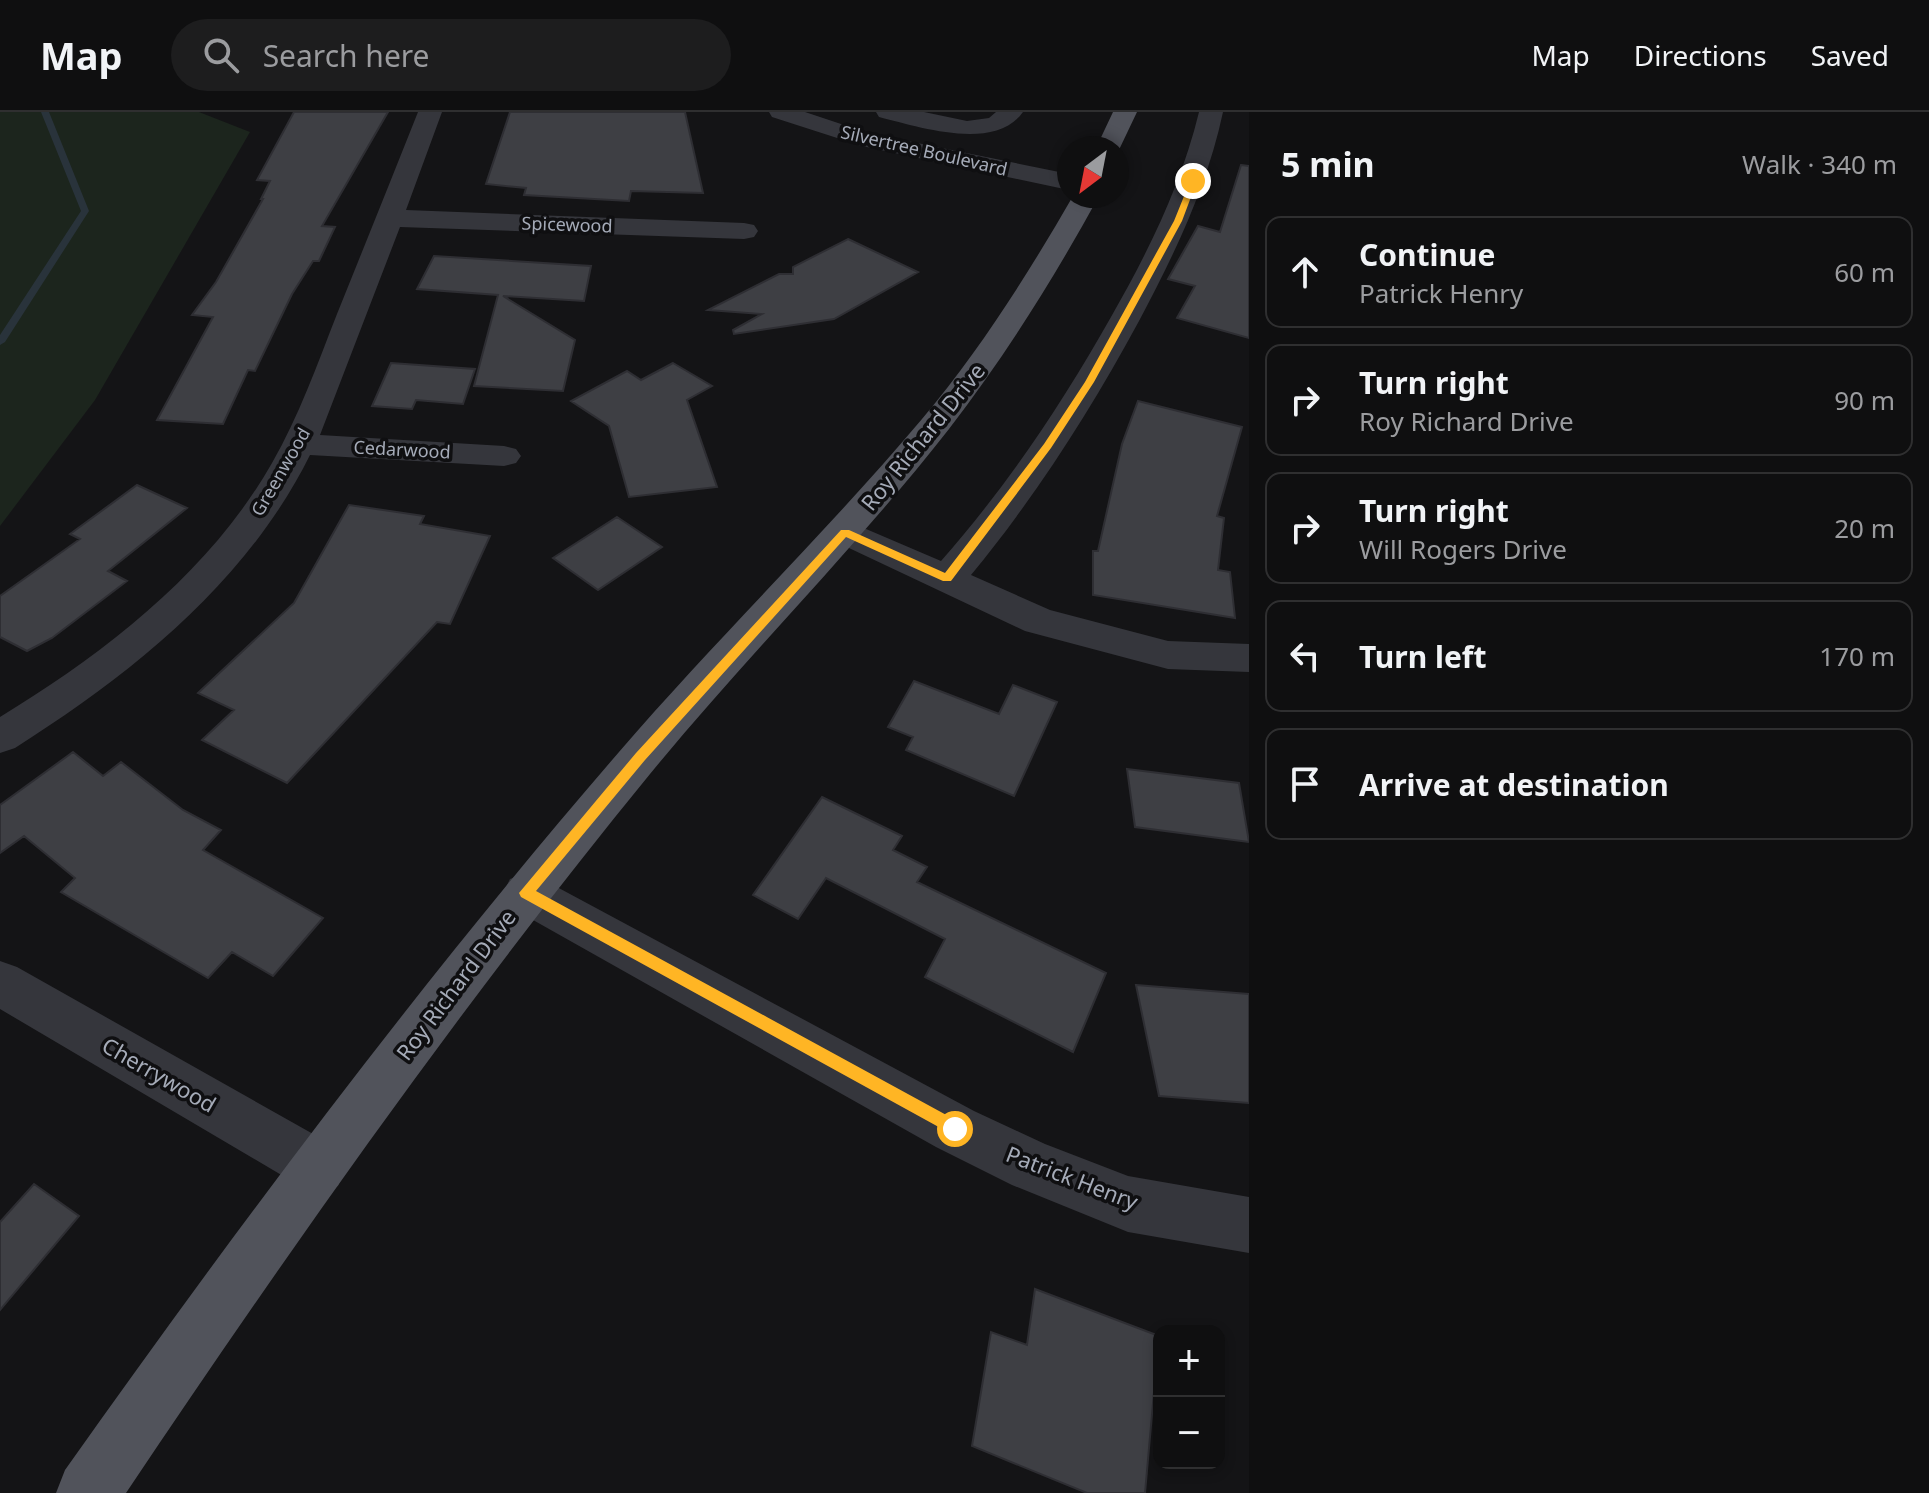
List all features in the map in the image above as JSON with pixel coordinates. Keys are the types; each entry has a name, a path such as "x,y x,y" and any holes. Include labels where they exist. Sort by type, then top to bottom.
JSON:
{"main road":[{"path":"1114,136 1125,112"},
{"name":"Roy Richard Drive","path":"88,1493 319,1167 526,893 640,756 845,532 926,438 1034,292 1080,208"}],"street":[{"name":"Greenwood","path":"0,737 120,657 182,601 257,516 301,444 430,112"},
{"path":"888,112 967,128 996,124 1011,112"},
{"path":"947,579 1048,445 1103,358 1178,221 1204,146 1211,112"},
{"name":"Silvertree Boulevard","path":"787,113 862,139 1057,180"},
{"name":"Spicewood","path":"389,218 744,231"},
{"name":"Cedarwood","path":"301,444 504,456"},
{"path":"845,532 1039,621 1168,655 1249,658"},
{"name":"Patrick Henry","path":"526,893 955,1129 1031,1166 1128,1204 1249,1225"},
{"name":"Cherrywood","path":"0,983 319,1167"}],"shaded area":[{"path":"0,112 199,112 250,132 95,400 0,526"}],"building":[{"path":"294,112 388,112 322,226 335,227 319,261 313,261 292,294 255,371 248,370 223,424 157,420 213,317 192,315 216,282 263,199 270,181 257,180"},
{"path":"510,112 685,112 703,193 631,191 629,201 524,195 526,188 486,184"},
{"path":"1241,165 1249,166 1249,338 1177,318 1195,286 1168,279 1198,226 1220,232"},
{"path":"848,239 918,272 834,319 734,334 733,330 762,314 708,310 779,274 793,274 793,267"},
{"path":"434,256 591,266 584,301 503,296 575,340 563,391 474,386 498,295 417,289"},
{"path":"391,363 475,369 463,404 416,400 412,409 372,406"},
{"path":"673,363 712,386 687,400 717,487 629,497 609,426 571,401 627,371 641,380"},
{"path":"1138,401 1242,427 1217,516 1224,518 1218,570 1230,572 1235,618 1093,595 1093,551 1098,551 1122,444"},
{"path":"137,485 187,508 108,571 127,581 52,638 27,651 0,637 0,596 80,539 70,534"},
{"path":"349,505 424,516 420,524 490,536 450,624 437,622 287,783 202,740 234,710 198,693 294,603"},
{"path":"617,517 662,547 598,590 553,558"},
{"path":"914,681 999,714 1013,685 1057,702 1014,796 906,750 913,737 888,727"},
{"path":"73,752 103,776 121,762 183,810 221,830 203,850 323,918 273,976 232,952 208,978 61,892 75,878 24,836 0,853 0,805"},
{"path":"1127,769 1239,783 1249,842 1135,827"},
{"path":"822,797 902,836 893,850 927,867 917,882 1106,973 1073,1052 925,977 945,939 826,878 798,919 753,895"},
{"path":"1136,985 1249,994 1249,1103 1159,1096"},
{"path":"34,1184 79,1216 0,1310 0,1222"},
{"path":"1035,1289 1153,1334 1153,1403 1145,1493 1087,1493 972,1446 991,1332 1027,1345"}],"waterway":[{"path":"0,342 85,211 45,112"}],"route":[{"path":"955,1129 526,893 640,756 845,532 947,579 1048,445 1090,382 1178,221 1193,181"}]}
